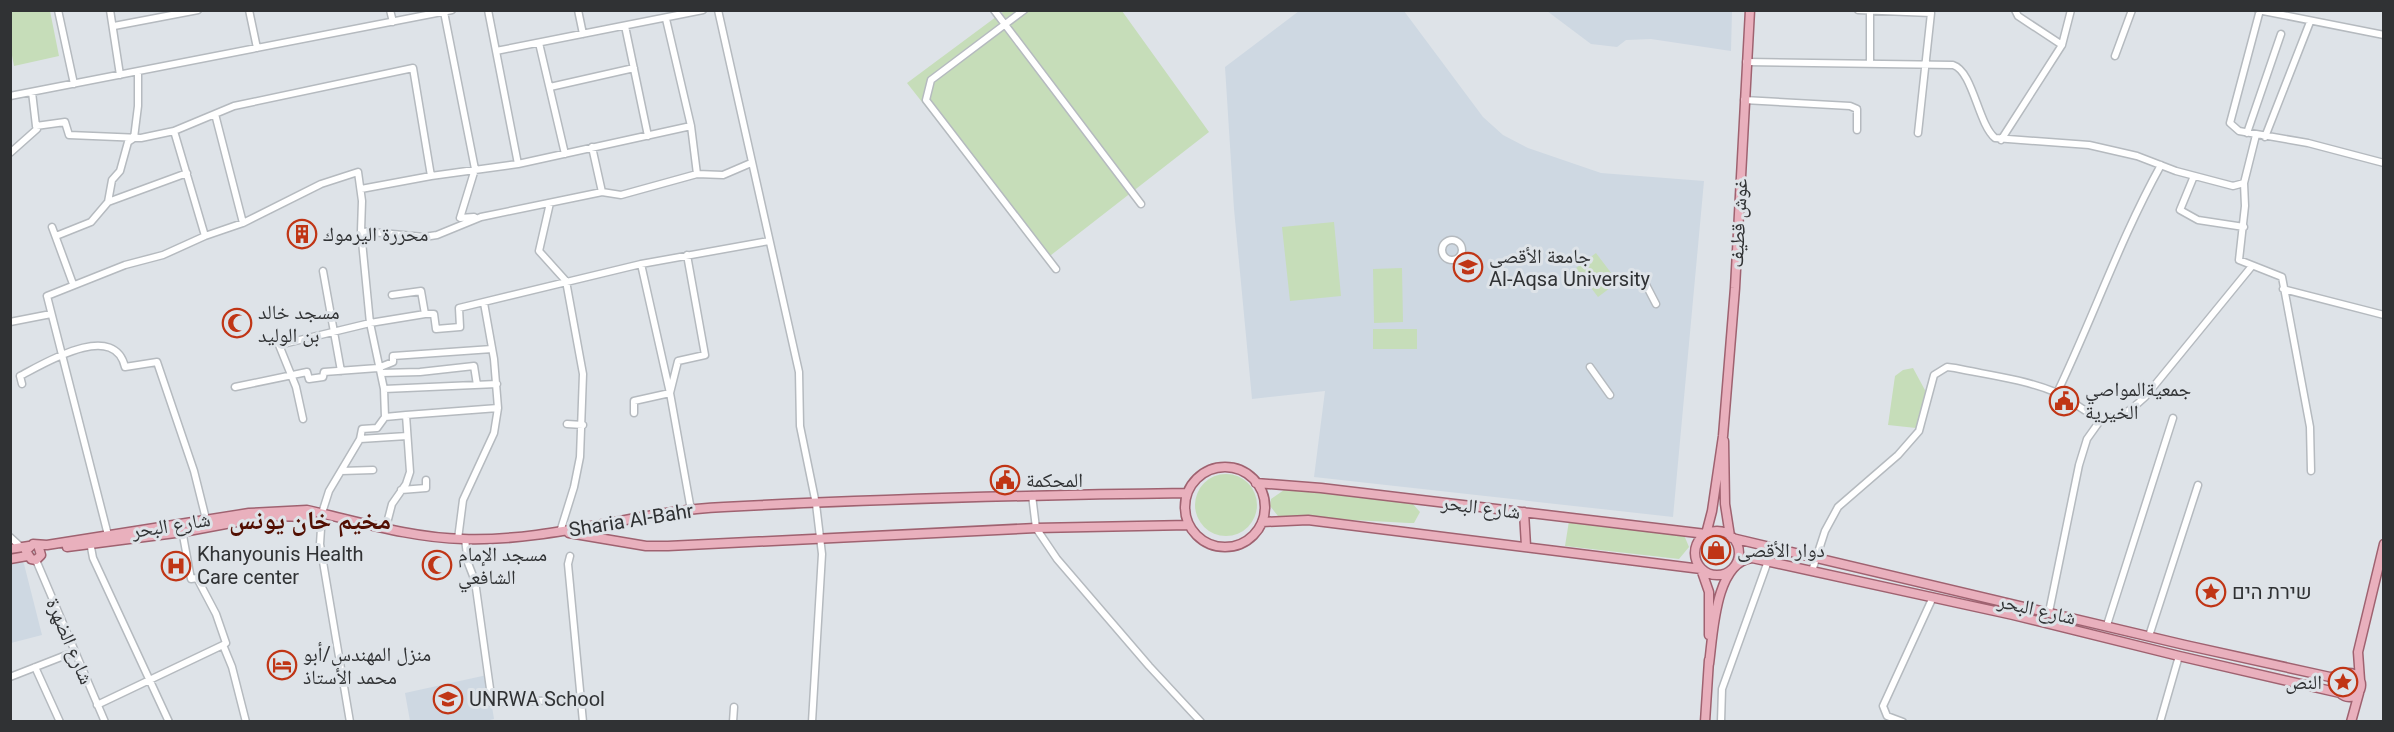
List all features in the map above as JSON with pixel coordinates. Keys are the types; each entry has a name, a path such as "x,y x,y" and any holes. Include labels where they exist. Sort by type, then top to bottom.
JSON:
{"main road":[{"name":"غوش قطيف","path":"1706,534 1712,511 1723,436 1735,288 1750,10"},
{"name":"غوش قطيف","path":"1723,436 1725,504 1731,537"},
{"path":"1213,469 1237,469 1256,483 1263,495 1265,508 1262,522 1245,542 1219,547 1207,543 1196,535 1189,525 1185,503 1193,482 1213,469"},
{"name":"شارع البحر","path":"1256,483 1706,534"},
{"name":"Sharia Al-Bahr","path":"560,532 652,514 691,510 1032,495 1187,493"},
{"name":"شارع البحر","path":"90,541 108,536 182,528 206,519 288,509 322,516"},
{"path":"1524,512 1526,546"},
{"name":"شارع البحر","path":"10,549 33,550 269,516 305,515 340,518 461,539 560,532"},
{"name":"شارع البحر","path":"1262,522 1308,520 1701,569"},
{"name":"Sharia Al-Bahr","path":"560,532 646,546 1036,528 1189,525"},
{"path":"1705,722 1709,664 1709,592 1695,550 1706,534 1717,531 1731,537 1738,555 1719,595 1709,664"},
{"name":"شارع البحر","path":"1731,537 1816,559 2330,677 2345,675"},
{"path":"2352,718 2338,686 2358,652 2384,544"},
{"path":"10,559 27,556 33,550"},
{"name":"شارع البحر","path":"1732,568 1744,559 1768,561 1933,597 2342,694"},
{"path":"1701,569 1720,574 1732,568"},
{"path":"2352,718 2359,692 2358,652"},
{"path":"2345,675 2354,675 2360,680"},
{"path":"2342,694 2354,696 2359,692"}],"street":[{"path":"58,10 74,84"},
{"path":"110,10 120,75"},
{"path":"114,26 198,10"},
{"path":"249,10 256,48"},
{"path":"390,10 393,22"},
{"path":"11,95 452,10"},
{"path":"489,10 518,164"},
{"path":"578,10 584,34"},
{"path":"496,51 703,10"},
{"path":"718,10 799,372 800,426 821,538 822,576 812,722"},
{"path":"993,10 1141,204"},
{"path":"1024,10 931,80 926,100 1056,269"},
{"path":"1858,10 1931,13 1918,134"},
{"path":"2015,10 2018,16 2062,45"},
{"path":"2001,140 2062,45 2071,10"},
{"path":"2115,56 2132,10"},
{"path":"1870,11 1870,64"},
{"path":"2384,35 2259,11 2230,123 2239,131 2308,143 2384,163"},
{"path":"444,12 475,169 460,218 480,217 602,192 621,195 697,174 723,175 752,164"},
{"path":"666,19 691,126 697,174"},
{"path":"2265,137 2310,22"},
{"path":"625,26 648,136"},
{"path":"2247,133 2281,34"},
{"path":"539,43 564,154"},
{"path":"1746,62 1926,64 1960,68 1989,131 2001,140 2089,145 2137,156 2194,176 2233,186 2244,183"},
{"path":"36,126 65,122 69,135 134,138 174,130 234,106 413,68 431,176"},
{"path":"549,87 634,68"},
{"path":"56,236 91,222 108,202 112,180 120,171 128,142 134,138 138,106 138,72"},
{"path":"10,153 37,129 32,92"},
{"path":"1744,100 1850,106 1857,110 1857,130"},
{"path":"215,114 243,223"},
{"path":"361,189 431,176 518,164 691,126"},
{"path":"174,130 205,236"},
{"path":"2256,135 2244,183 2244,227 2239,260 2283,277 2283,289 2310,427 2311,471"},
{"path":"592,147 602,192"},
{"path":"2057,393 2091,323 2096,305 2161,165"},
{"path":"108,536 47,296 125,265 163,255 205,236 243,223 311,188 358,172 361,189 360,231 370,323 384,388 386,417 377,428 362,429 360,439 328,491 322,516 320,544 350,722"},
{"path":"108,202 187,174"},
{"path":"2194,176 2180,210 2198,220 2244,227"},
{"path":"550,203 539,252 566,281 584,374 583,425 574,487 560,532"},
{"path":"360,231 424,237 437,235 480,217"},
{"path":"52,227 74,284"},
{"path":"303,419 279,345 370,323 425,314 434,314 436,329 460,327 459,308 641,264 769,241"},
{"path":"670,393 678,361 705,355 687,255"},
{"path":"641,264 670,393 691,510"},
{"path":"1812,571 1825,531 1838,507 1898,455 1919,430 1934,375 1947,367 1955,368 2057,393 2102,418 2126,413 2145,397 2252,266"},
{"path":"323,271 336,331 341,371"},
{"path":"1643,279 1656,304"},
{"path":"2283,289 2384,315"},
{"path":"392,295 421,291 425,314"},
{"path":"484,303 497,384 498,408 494,433 464,500 461,539 475,581 492,703 581,699"},
{"path":"10,322 51,314"},
{"path":"22,384 20,376 60,353 101,346 120,356 125,368 157,362 194,471 206,519"},
{"path":"380,370 393,362 393,357 492,349"},
{"path":"235,387 307,372 309,379 323,377 324,372 380,370 420,372 474,366 477,385"},
{"path":"1590,367 1610,394"},
{"path":"384,388 497,384"},
{"path":"634,413 634,401 670,393"},
{"path":"386,417 498,408"},
{"path":"386,527 392,504 410,472 406,415"},
{"path":"2049,612 2079,465 2087,439 2102,418"},
{"path":"2107,625 2173,418"},
{"path":"567,424 583,425"},
{"path":"360,439 407,436"},
{"path":"341,471 373,470"},
{"path":"401,490 426,488 426,480"},
{"path":"2149,636 2198,484"},
{"path":"1032,495 1036,528 1082,591 1201,722"},
{"path":"97,705 226,643 224,631 197,578 191,579 182,528"},
{"path":"10,537 33,550"},
{"path":"90,541 93,558 169,722"},
{"name":"شارع الضهرة","path":"33,550 105,722"},
{"path":"570,556 568,564 583,722"},
{"path":"1721,722 1722,689 1768,561"},
{"path":"1903,722 1884,714 1883,706 1933,597"},
{"path":"223,645 232,667 246,722"},
{"path":"10,676 74,652"},
{"path":"2160,722 2178,656"},
{"path":"35,667 60,722"},
{"path":"733,722 734,707"}],"shaded area":[{"name":"جامعة الأقصى Al-Aqsa University","path":"1299,11 1404,11 1483,117 1503,135 1528,148 1601,173 1704,181 1673,517 1314,477 1325,391 1252,399 1234,209 1225,67"},
{"path":"1547,11 1732,11 1731,51 1651,39 1626,40 1617,47 1591,44"},
{"path":"21,560 24,564 42,635 11,643 10,562"},
{"name":"UNRWA School","path":"487,675 494,719 482,722 410,721 405,693"}],"green space":[{"path":"10,11 50,11 59,56 14,66 11,50"},
{"path":"1004,11 1122,11 1209,132 1046,259 907,83"},
{"path":"1334,222 1341,296 1290,301 1282,227"},
{"path":"1596,253 1618,282 1598,297 1576,268"},
{"path":"1402,268 1403,322 1374,323 1373,269"},
{"path":"1373,329 1417,329 1417,349 1373,349"},
{"path":"1913,368 1926,392 1916,428 1888,425 1895,376 1903,370"},
{"path":"1226,474 1248,483 1257,505 1248,527 1226,536 1204,527 1195,505 1204,483"},
{"path":"1284,490 1313,491 1412,503 1420,512 1414,523 1278,516 1270,506 1271,499"},
{"path":"1569,521 1684,535 1689,547 1679,559 1565,546"},
{"path":"1716,537 1725,541 1729,550 1725,559 1716,563 1707,559 1703,550 1707,541"}],"place":[{"name":"محررة اليرموك","path":"302,234"},
{"name":"جامعة الأقصى Al-Aqsa University","path":"1468,267"},
{"name":"مسجد خالد بن الوليد","path":"237,323"},
{"name":"جمعيةالمواصي الخيرية","path":"2064,401"},
{"name":"المحكمة","path":"1005,480"},
{"name":"دوار الأقصى","path":"1716,550"},
{"name":"مسجد الإمام الشافعي","path":"437,565"},
{"name":"Khanyounis Health Care center","path":"176,566"},
{"name":"שירת הים","path":"2211,592"},
{"name":"منزل المهندس/أبو محمد الأستاذ","path":"282,665"},
{"name":"النص","path":"2343,682"},
{"name":"UNRWA School","path":"448,699"}],"district":[{"name":"مخيم خان يونس","path":"310,520"}]}
